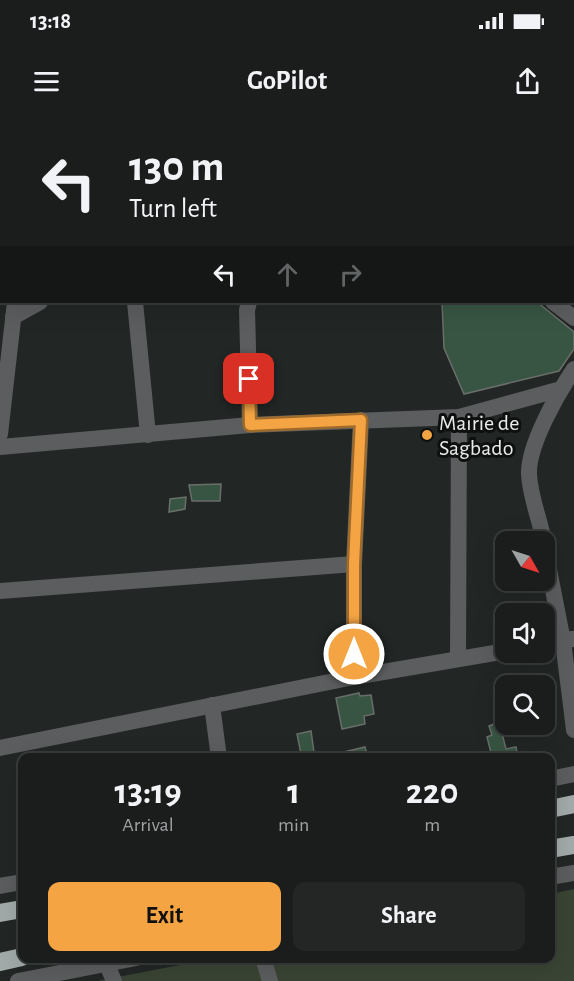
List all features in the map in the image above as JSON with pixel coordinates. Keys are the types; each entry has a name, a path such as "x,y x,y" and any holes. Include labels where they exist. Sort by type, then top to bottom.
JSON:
{"highway":[{"path":"555,808 574,804"},
{"path":"555,848 574,845"},
{"path":"0,913 18,910"},
{"path":"0,962 18,958"}],"street":[{"path":"0,434 14,309 36,303"},
{"path":"135,303 148,435"},
{"path":"249,303 247,310 250,425"},
{"path":"554,303 574,318"},
{"path":"541,531 529,472 533,450 561,389 574,369"},
{"path":"0,447 250,425 459,417 561,389"},
{"path":"459,417 459,659"},
{"path":"354,677 354,564 361,420"},
{"path":"0,591 354,564"},
{"path":"555,586 569,640 574,730"},
{"path":"0,748 354,677 495,653"},
{"path":"212,705 218,753"},
{"path":"555,778 574,774"},
{"path":"555,876 574,873"},
{"path":"0,886 18,883"},
{"path":"18,981 111,963"},
{"path":"265,963 270,981"},
{"path":"106,964 114,981"}],"green space":[{"path":"574,889 574,981 97,981 190,963 555,963 555,893"}],"building":[{"path":"442,303 538,303 574,332 574,349 559,371 464,394 444,348"},
{"path":"221,484 220,501 192,501 189,485"},
{"path":"186,497 185,509 169,512 170,499"},
{"path":"359,693 360,696 371,695 374,714 364,716 365,724 342,729 336,698"},
{"path":"495,724 495,735 502,735 506,749 516,747 517,753 491,753 487,737 492,735 489,726"},
{"path":"311,731 314,752 301,753 297,734"},
{"path":"365,747 367,753 339,753"}],"place":[{"name":"Mairie de Sagbado","path":"427,435"}],"route":[{"path":"249,379 250,425 361,420 354,564 354,654"}]}
